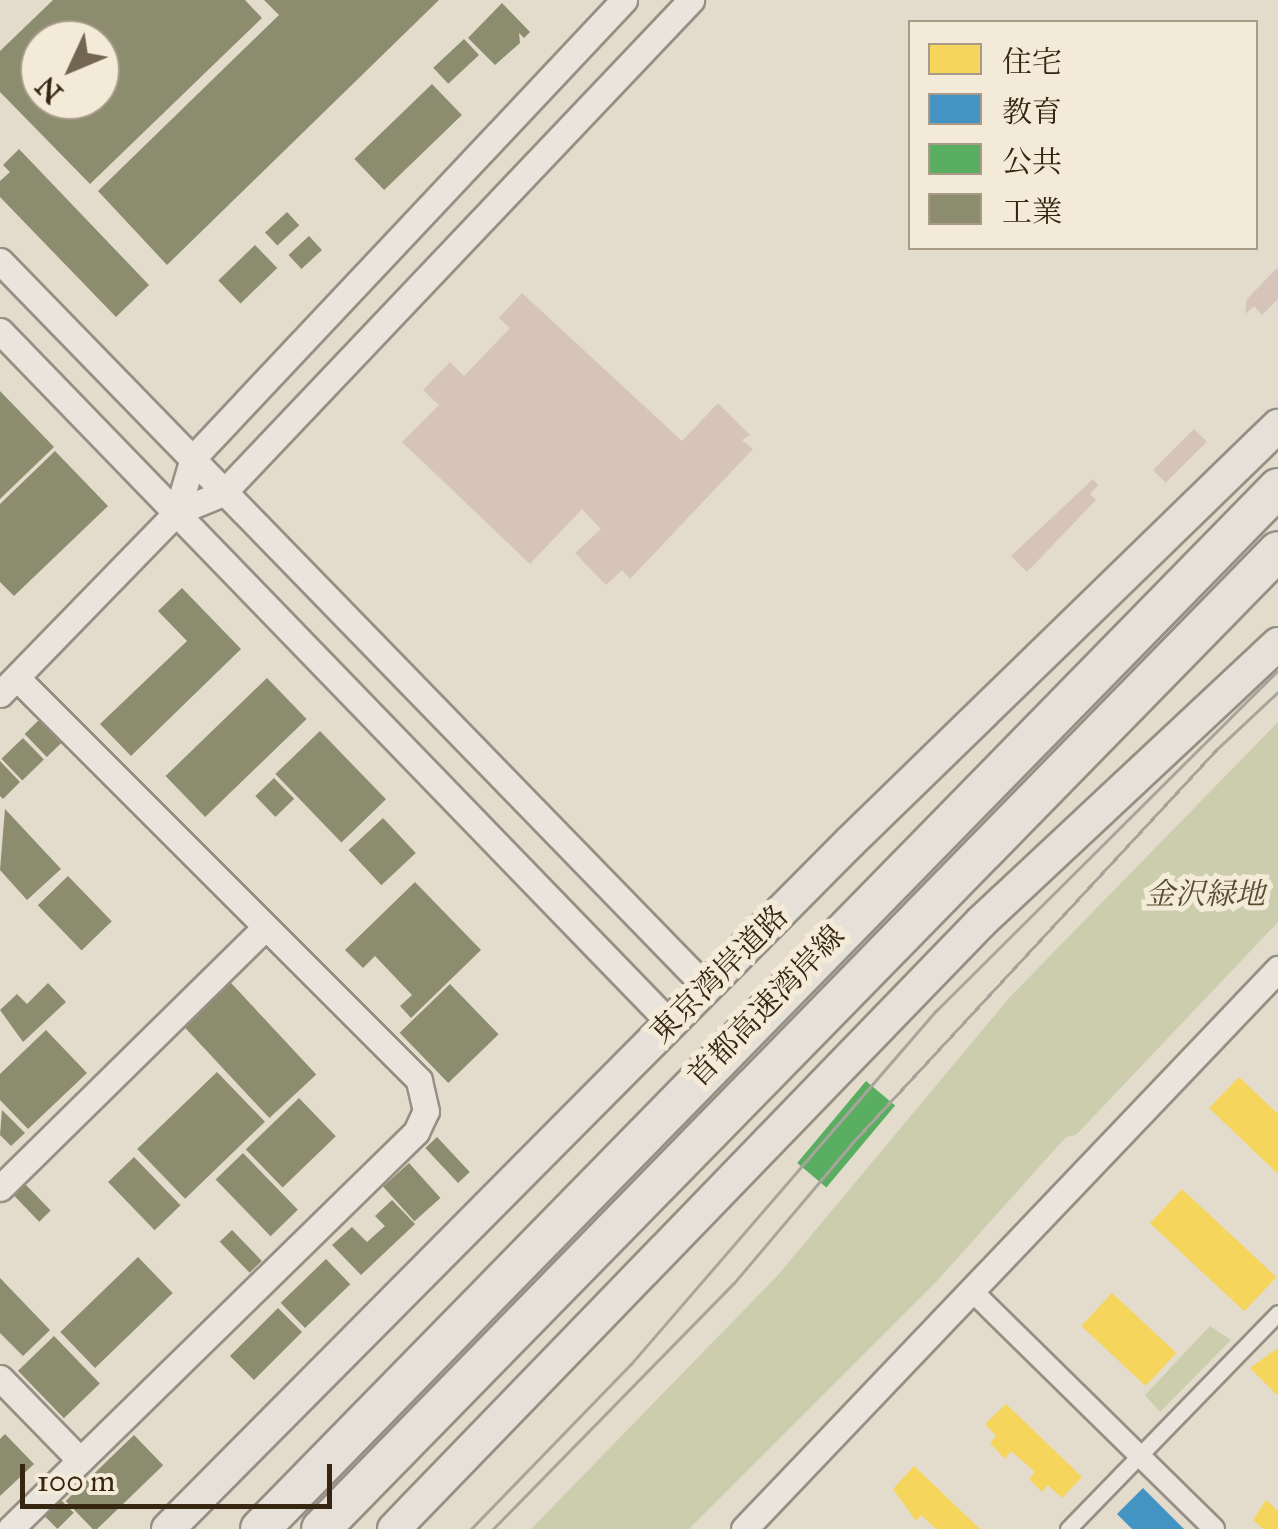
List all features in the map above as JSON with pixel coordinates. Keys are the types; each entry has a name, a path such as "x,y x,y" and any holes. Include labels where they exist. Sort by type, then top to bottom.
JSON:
{"highway":[{"name":"東京湾岸道路","path":"168,1529 670,1023 1278,426"},
{"name":"首都高速湾岸線","path":"260,1529 1278,488"},
{"name":"首都高速湾岸線","path":"321,1529 1278,551"},
{"path":"394,1529 981,922 1278,644"}],"street":[{"path":"177,512 194,458 624,0"},
{"path":"10,1529 78,1458 416,1132 426,1111 419,1080 265,928 42,696 8,686 177,512 223,493 692,0"},
{"path":"0,261 706,988"},
{"path":"0,331 670,1023"},
{"path":"0,1188 265,928"},
{"path":"744,1529 1278,970"},
{"path":"972,1292 1214,1529"},
{"path":"1068,1529 1278,1312"},
{"path":"0,1378 78,1458"}],"green space":[{"name":"金沢緑地","path":"1278,722 1278,922 1076,1135 1066,1137 936,1282 689,1529 531,1529 778,1275 1010,997"},
{"path":"1210,1326 1231,1340 1160,1412 1145,1395"}],"building: 住宅":[{"path":"1239,1077 1278,1114 1278,1174 1209,1108"},
{"path":"1182,1189 1276,1277 1244,1311 1150,1223"},
{"path":"1112,1293 1176,1353 1146,1386 1081,1326"},
{"path":"1278,1348 1278,1396 1250,1368"},
{"path":"1006,1404 1082,1477 1062,1498 1048,1485 1042,1492 1029,1479 1035,1472 1011,1451 1005,1459 990,1443 996,1436 985,1424"},
{"path":"914,1466 980,1529 936,1529 921,1515 916,1521 893,1489"},
{"path":"1266,1500 1278,1511 1278,1529 1263,1529 1253,1520"}],"building: 教育":[{"path":"1143,1488 1184,1529 1132,1529 1117,1514"}],"building: 公共":[{"path":"866,1081 895,1105 826,1187 797,1163"}],"building: 工業":[{"path":"53,0 245,0 262,18 90,184 27,120 120,120 120,20 32,20"},
{"path":"264,0 439,0 167,265 98,191 279,15"},
{"path":"502,3 530,32 524,38 519,33 520,43 495,65 468,38"},
{"path":"20,32 20,112 0,92 0,51"},
{"path":"464,39 479,55 448,84 433,68"},
{"path":"432,84 462,115 384,190 354,159"},
{"path":"19,149 149,285 116,317 0,197 0,181 10,172 3,165"},
{"path":"287,212 299,225 277,246 265,232"},
{"path":"309,236 322,250 301,269 289,255"},
{"path":"255,245 277,268 241,303 218,280"},
{"path":"0,391 54,447 0,499"},
{"path":"55,451 108,506 14,596 0,582 0,504"},
{"path":"182,588 241,649 131,756 100,724 187,641 158,611"},
{"path":"267,678 307,719 205,817 166,776"},
{"path":"39,720 61,743 47,757 25,734"},
{"path":"320,731 386,799 341,842 275,774"},
{"path":"23,738 44,760 22,780 1,759"},
{"path":"0,761 20,782 3,799 0,796"},
{"path":"274,778 294,799 275,817 255,796"},
{"path":"5,809 61,869 27,900 0,870"},
{"path":"383,818 416,853 381,885 349,850"},
{"path":"68,876 112,921 82,950 38,905"},
{"path":"415,882 481,950 411,1018 400,1006 412,995 375,956 363,968 345,950"},
{"path":"48,983 66,1002 23,1042 0,1010 17,994 27,1004"},
{"path":"231,983 316,1074 269,1118 184,1027"},
{"path":"450,984 499,1034 448,1083 400,1033"},
{"path":"46,1030 87,1073 28,1129 0,1100 0,1074"},
{"path":"217,1072 265,1122 185,1199 137,1149"},
{"path":"299,1098 336,1136 283,1188 246,1149"},
{"path":"2,1110 25,1133 11,1146 0,1135"},
{"path":"437,1137 470,1172 458,1183 425,1148"},
{"path":"243,1153 298,1210 271,1236 216,1179"},
{"path":"134,1157 181,1205 155,1230 108,1182"},
{"path":"409,1163 440,1198 414,1221 383,1186"},
{"path":"25,1184 51,1211 39,1222 13,1195"},
{"path":"392,1200 415,1224 361,1275 332,1245 352,1227 367,1242 385,1226 375,1216"},
{"path":"232,1230 262,1261 250,1273 220,1242"},
{"path":"138,1257 173,1293 95,1368 60,1332"},
{"path":"326,1259 350,1284 305,1328 281,1303"},
{"path":"0,1278 50,1330 23,1356 0,1333"},
{"path":"278,1308 302,1332 254,1380 230,1356"},
{"path":"54,1336 100,1383 64,1418 18,1371"},
{"path":"5,1434 34,1464 0,1496 0,1439"},
{"path":"134,1435 163,1465 97,1529 66,1501"},
{"path":"61,1500 74,1513 57,1529 45,1516"}],"building: その他":[{"path":"1278,267 1278,299 1262,315 1254,306 1245,314 1247,299"},
{"path":"522,293 682,441 718,403 750,435 742,440 753,449 630,579 622,570 606,585 575,553 601,529 582,509 530,564 402,442 439,405 423,390 450,362 464,376 510,328 499,318"},
{"path":"1194,429 1207,442 1166,483 1153,470"},
{"path":"1093,479 1098,485 1090,494 1096,500 1027,572 1011,556"}],"tram line":[{"path":"471,1529 631,1364 936,1011 1278,670"},
{"path":"493,1529 734,1283 854,1141 1217,749 1278,692"}]}
